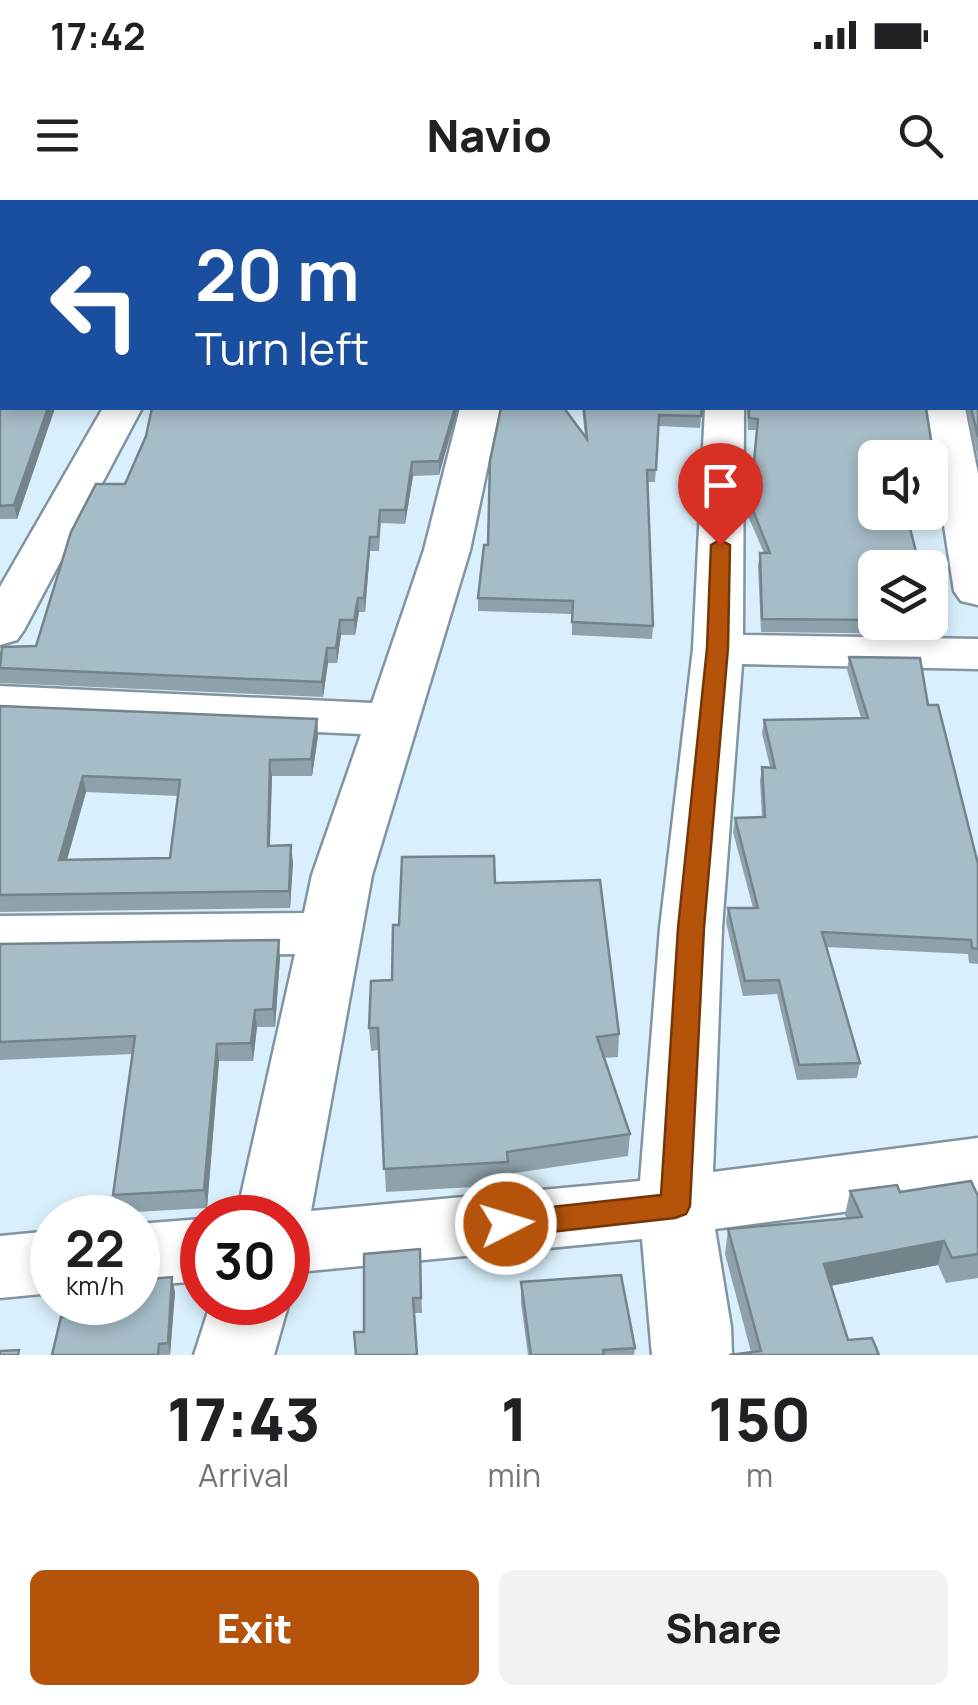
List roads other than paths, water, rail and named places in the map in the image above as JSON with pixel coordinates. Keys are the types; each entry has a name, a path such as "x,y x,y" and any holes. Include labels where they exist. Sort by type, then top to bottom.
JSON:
{"street":[{"path":"0,630 121,410"},
{"path":"278,1195 342,875 447,550 480,410"},
{"path":"692,1355 692,1327 675,1206 691,928 718,648 724,410"},
{"path":"945,410 978,591"},
{"path":"718,648 978,654"},
{"path":"0,702 392,720"},
{"path":"0,938 330,933"},
{"path":"310,1241 579,1218 978,1166"},
{"path":"0,1266 30,1264"},
{"path":"234,1355 243,1325"}]}
